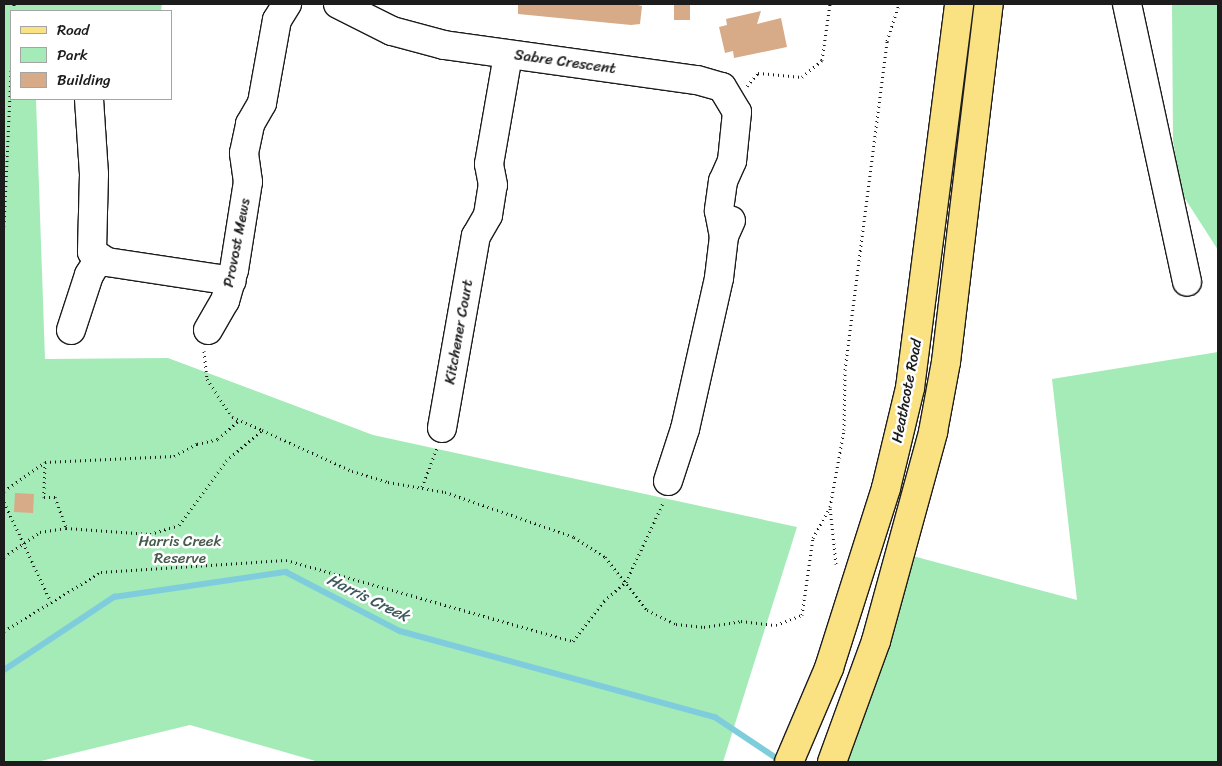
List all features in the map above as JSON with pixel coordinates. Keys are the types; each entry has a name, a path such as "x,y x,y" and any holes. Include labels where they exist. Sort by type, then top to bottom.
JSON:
{"main road":[{"name":"Heathcote Road","path":"789,762 829,668 886,488 910,388 959,4"},
{"name":"Heathcote Road","path":"832,762 863,681 910,528 940,399 989,4"}],"street":[{"name":"Provost Mews","path":"208,330 232,281 248,182 244,153 250,124 262,103 277,20 286,4"},
{"name":"Sabre Crescent","path":"338,4 370,21 418,39 508,54 698,80 722,87 737,112 732,161 723,181 719,211 724,236 716,292 685,430 668,481"},
{"path":"1127,4 1188,282"},
{"name":"Kitchener Court","path":"442,428 476,236 472,213 476,190 489,164 508,54"},
{"path":"89,100 94,174 90,246 99,259 232,281"},
{"path":"72,330 89,275 99,259"}],"path":[{"path":"744,89 758,73 802,77 822,60 830,4"},
{"path":"836,571 830,507 844,430 845,370 887,41 899,4"},
{"path":"4,226 10,91"},
{"path":"208,330 204,370 222,404 239,420 352,471 463,497 574,537 605,557 648,610 676,624 704,626 741,622 776,625 793,622 802,616 818,524 830,507"},
{"path":"4,491 45,462 163,459 218,439 239,420"},
{"path":"422,487 442,428"},
{"path":"4,557 40,532 66,528 150,534 179,525 226,461 262,430"},
{"path":"45,462 44,497 55,497 66,528"},
{"path":"4,631 101,572 286,560 573,640 604,600 626,582 660,513 668,481"},
{"path":"4,502 5,510 51,602"}],"green space":[{"name":"Harris Creek Reserve","path":"4,4 162,4 161,10 10,10 10,100 36,100 45,359 168,358 373,435 797,527 723,762 319,762 190,725 37,762 4,762"},
{"path":"1172,4 1218,4 1218,250 1182,194 1173,141"},
{"path":"1218,352 1218,762 821,762 898,552 1077,600 1052,379"}],"building":[{"path":"518,4 634,4 642,6 640,24 631,25 518,14"},
{"path":"674,4 690,4 690,20 674,20"},
{"path":"761,11 757,24 781,18 787,47 734,58 733,51 725,53 719,27 727,25 726,19"},
{"path":"15,493 34,494 33,513 14,512"}],"waterway":[{"name":"Harris Creek","path":"4,670 114,597 286,572 400,631 715,717 781,761"}]}
